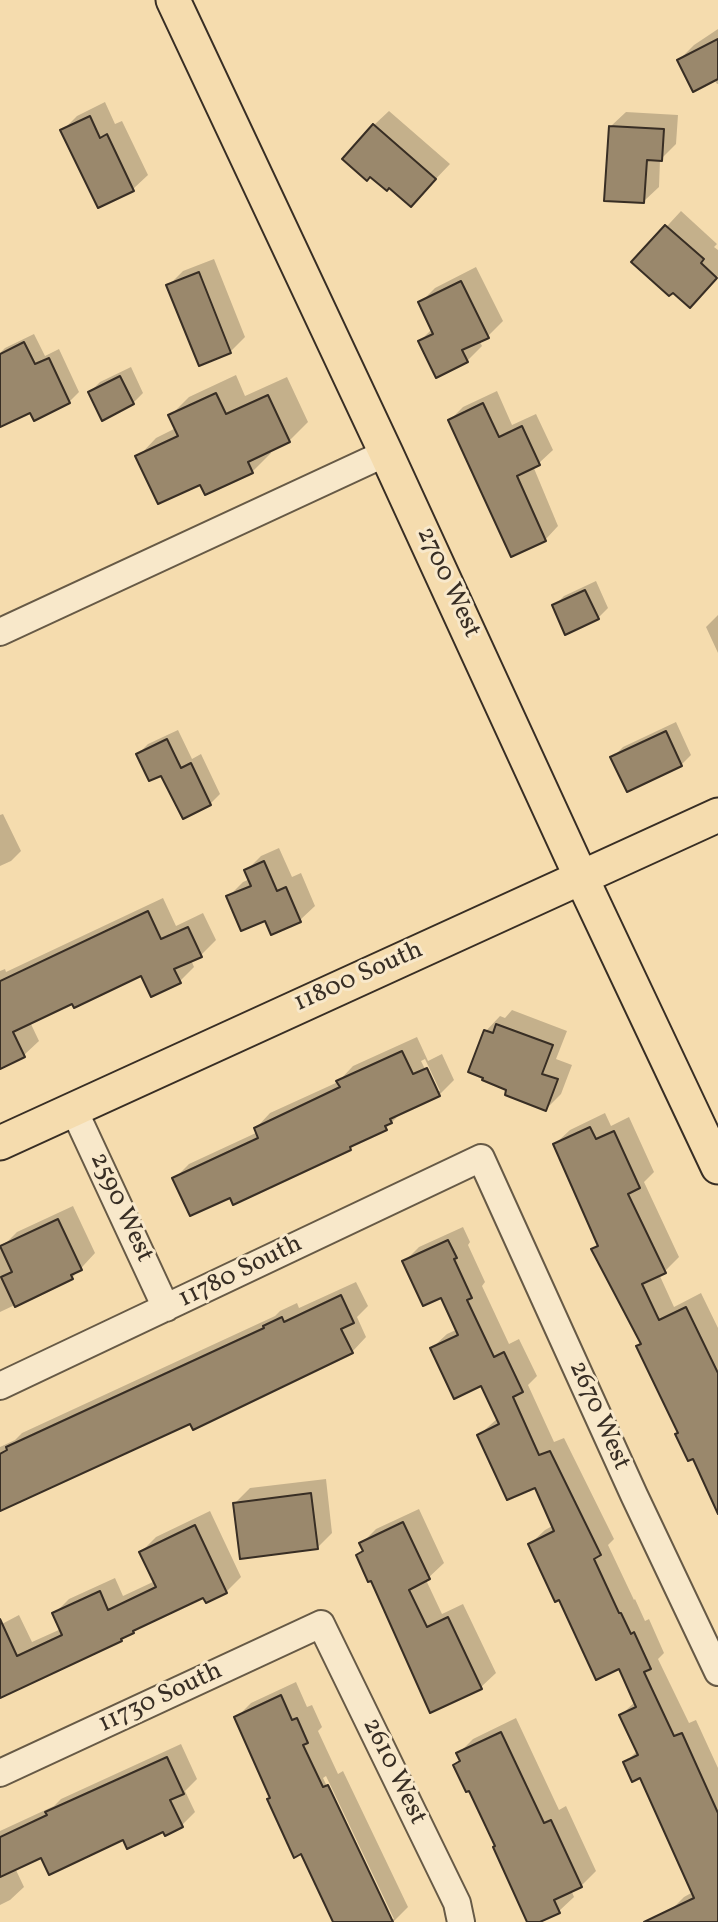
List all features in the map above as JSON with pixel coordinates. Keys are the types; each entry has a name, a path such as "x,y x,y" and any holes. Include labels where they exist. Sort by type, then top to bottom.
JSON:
{"main road":[{"name":"2700 West","path":"173,0 718,1167"},
{"name":"11800 South","path":"0,1143 718,815"}],"street":[{"path":"0,632 386,453"},
{"name":"2590 West","path":"73,1108 166,1308"},
{"name":"11780 South","path":"0,1386 481,1158"},
{"name":"2670 West","path":"481,1158 628,1482 718,1672"},
{"name":"11730 South","path":"0,1773 321,1625"},
{"name":"2610 West","path":"321,1625 457,1903 461,1922"}],"building":[{"path":"718,39 718,79 693,92 677,60"},
{"path":"90,116 100,138 107,134 134,191 98,208 60,130"},
{"path":"373,124 436,179 411,207 389,188 387,191 370,177 367,181 342,159"},
{"path":"609,126 664,129 662,161 647,160 644,203 604,201"},
{"path":"665,225 704,259 701,263 717,278 690,308 673,293 669,296 631,262"},
{"path":"199,272 231,353 199,366 166,285"},
{"path":"461,281 489,338 462,350 468,362 436,378 418,341 433,334 418,302"},
{"path":"24,342 35,364 49,358 70,403 34,421 30,413 0,427 0,354"},
{"path":"120,376 134,404 102,421 88,392"},
{"path":"216,393 226,414 268,395 290,442 248,462 253,473 205,495 200,485 158,504 135,456 178,436 168,415"},
{"path":"483,403 499,437 522,426 540,465 517,476 546,541 511,557 448,420"},
{"path":"585,590 599,619 565,635 552,605"},
{"path":"666,731 682,766 627,792 610,757"},
{"path":"167,739 181,768 191,763 211,805 183,819 161,776 149,781 136,754"},
{"path":"264,861 277,891 286,887 301,922 271,935 265,921 241,931 226,896 251,886 244,870"},
{"path":"148,911 161,939 188,927 202,957 174,969 181,983 151,997 141,976 74,1008 72,1004 13,1032 25,1057 0,1069 0,981"},
{"path":"496,1024 553,1045 542,1074 558,1079 546,1111 505,1095 506,1090 468,1072 484,1030 493,1033"},
{"path":"402,1051 413,1074 427,1068 440,1096 390,1119 392,1123 385,1126 387,1130 350,1147 351,1150 233,1205 230,1198 190,1216 172,1178 258,1138 254,1128 340,1087 336,1081"},
{"path":"590,1127 596,1139 614,1131 640,1188 628,1194 666,1273 642,1284 659,1320 686,1307 718,1373 718,1514 693,1459 688,1461 675,1434 678,1433 636,1346 641,1344 591,1249 598,1246 553,1144"},
{"path":"58,1219 82,1270 71,1275 73,1279 15,1307 1,1277 12,1272 0,1246"},
{"path":"448,1240 472,1298 467,1300 494,1357 504,1352 523,1392 513,1397 539,1455 550,1451 601,1555 594,1559 619,1613 631,1634 634,1632 651,1669 644,1672 674,1736 682,1733 718,1813 718,1922 644,1922 694,1898 640,1778 632,1782 623,1762 638,1755 619,1715 636,1707 619,1669 596,1680 559,1600 555,1602 528,1544 554,1531 535,1488 507,1500 477,1435 499,1424 481,1386 454,1399 430,1348 458,1335 441,1298 423,1306 402,1261"},
{"path":"341,1295 354,1323 341,1329 353,1353 193,1430 190,1424 0,1511 0,1454 7,1450 6,1447 264,1328 263,1326 282,1317 284,1322"},
{"path":"311,1493 318,1549 240,1559 233,1503"},
{"path":"403,1522 430,1579 409,1590 427,1627 448,1617 482,1689 430,1713 371,1581 368,1582 356,1555 363,1551 359,1543"},
{"path":"195,1525 227,1593 206,1603 203,1598 133,1631 134,1633 121,1639 122,1641 0,1698 0,1619 17,1656 62,1635 52,1613 100,1591 108,1610 156,1587 139,1552"},
{"path":"281,1695 292,1720 297,1718 308,1743 303,1745 323,1787 328,1785 393,1922 333,1922 301,1854 294,1858 234,1717"},
{"path":"501,1732 544,1823 551,1820 582,1887 554,1900 560,1913 540,1922 527,1922 493,1847 495,1846 469,1791 466,1792 453,1765 460,1761 456,1753"},
{"path":"167,1757 184,1794 170,1800 183,1827 165,1836 163,1832 127,1849 123,1840 49,1875 41,1858 0,1877 0,1837 47,1815 45,1812"}]}
